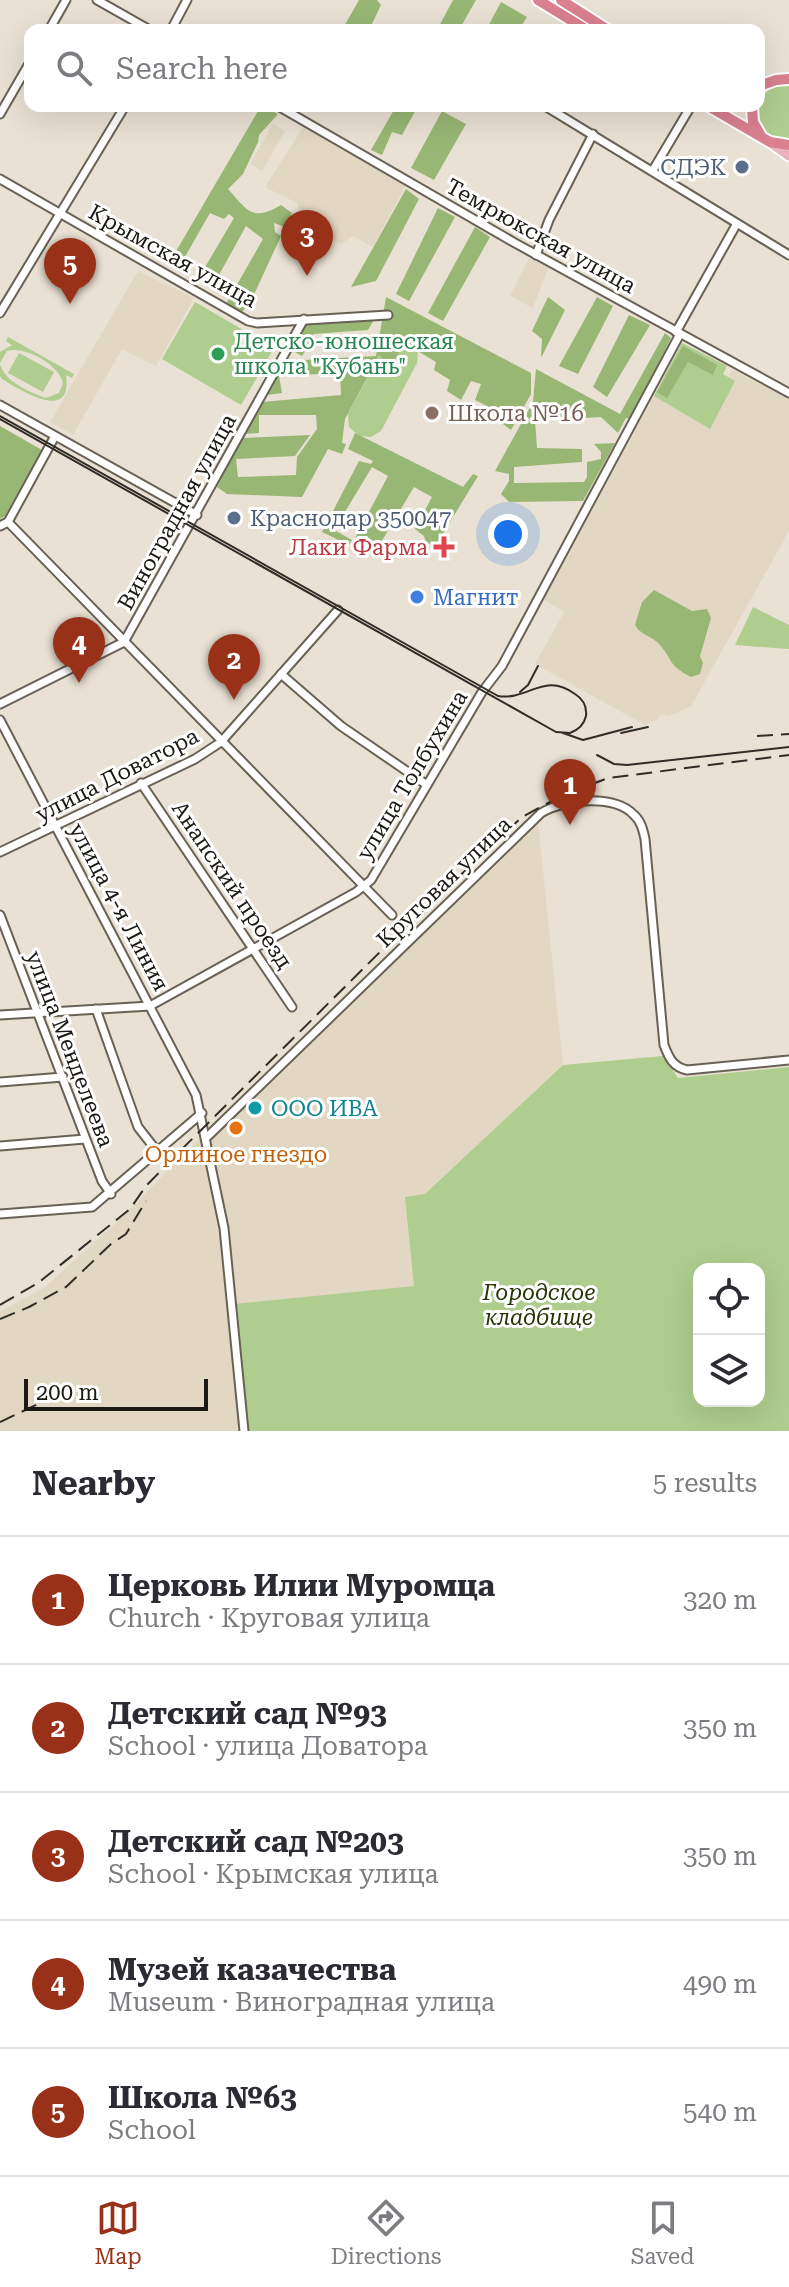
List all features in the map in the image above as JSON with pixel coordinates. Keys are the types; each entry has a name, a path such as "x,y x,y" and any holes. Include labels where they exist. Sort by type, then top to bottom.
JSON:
{"highway":[{"path":"538,0 577,24"},
{"path":"561,0 599,24"},
{"path":"765,85 789,70"},
{"path":"765,86 789,79"},
{"path":"719,112 776,144 789,145"},
{"path":"752,112 753,122 763,137"}],"main road":[{"path":"763,137 789,156"}],"street":[{"path":"52,24 66,0"},
{"path":"97,0 139,24"},
{"path":"174,24 187,0"},
{"path":"0,114 24,72"},
{"path":"0,313 3,299 121,112"},
{"name":"Темрюкская улица","path":"288,112 536,255 789,393"},
{"path":"555,112 789,255"},
{"path":"653,170 687,112"},
{"path":"536,255 549,220 593,134"},
{"name":"Крымская улица","path":"0,179 248,321 388,315"},
{"name":"улица Толбухина","path":"0,1015 150,1006 371,880 482,692 502,666 736,225"},
{"name":"Виноградная улица","path":"0,704 124,642 304,319"},
{"path":"0,405 197,515"},
{"path":"55,436 4,524 392,915"},
{"name":"улица Доватора","path":"0,852 195,759 221,742 338,610"},
{"path":"281,674 341,726 427,785"},
{"name":"улица 4-я Линия","path":"0,720 196,1095 224,1228 244,1431"},
{"name":"Анапский проезд","path":"141,783 292,1007"},
{"name":"Круговая улица","path":"206,1138 541,813 562,805 600,801 621,806 641,824 645,839 664,1045 669,1058 678,1068 687,1070 789,1060"},
{"name":"улица Менделеева","path":"0,915 85,1139 102,1181 111,1194"},
{"path":"96,1009 138,1127 156,1150"},
{"path":"0,1082 63,1077"},
{"path":"0,1214 92,1207 111,1194 156,1150 202,1113"},
{"path":"0,1146 85,1139"}],"shaded area":[{"path":"273,124 285,131 262,171 250,164"},
{"path":"304,126 406,184 373,247 353,236 341,244 303,223 297,203 265,187"},
{"path":"529,258 548,268 533,308 510,296"},
{"path":"138,271 194,298 156,366 122,349 73,435 50,422"},
{"path":"732,370 789,399 789,531 691,706 669,716 662,714 645,725 535,664 564,612 544,600 654,396 710,429 734,380 728,378"},
{"path":"537,813 563,1065 425,1195 414,1286 234,1304 249,1431 0,1431 0,1312 46,1286 118,1221"}],"green space":[{"path":"359,0 377,0 381,5 372,24 345,24"},
{"path":"453,0 476,0 462,24 440,24"},
{"path":"501,2 527,17 523,24 489,24"},
{"path":"789,85 789,140 775,138 765,132 759,123 757,112 765,112 765,93 775,87"},
{"path":"257,112 278,114 259,135 243,174 228,189 251,212 263,213 281,205 292,213 285,227 274,223 275,232 281,236 251,301 242,312 226,304 263,239 246,226 219,275 204,269 234,218 229,214 224,219 210,213 178,269 168,265"},
{"path":"393,112 415,112 402,135 392,132 382,155 371,150"},
{"path":"441,112 466,124 434,180 411,168"},
{"path":"406,189 419,199 376,281 351,287"},
{"path":"438,208 455,217 409,301 396,294"},
{"path":"475,227 490,237 443,321 428,313"},
{"path":"386,297 531,373 531,394 511,430 496,419 497,411 475,400 481,384 471,381 461,400 447,391 450,380 434,370 436,362 401,341 398,356 389,364 379,355 345,419 342,443 346,444 342,454 328,449 302,497 227,494 217,487 242,438 310,435 295,456 236,459 238,477 296,475 297,457 317,429 316,415 259,415 259,433 244,434 262,402 341,395 340,373 279,376 282,393 267,395 285,361 376,356"},
{"path":"548,297 565,310 541,358 542,339 532,331"},
{"path":"597,297 613,306 578,374 559,366"},
{"name":"Детско-юношеская школа \"Кубань\"","path":"195,302 274,348 241,405 162,359"},
{"path":"629,315 650,325 607,397 593,387"},
{"path":"375,318 368,330 313,334 302,356 291,350 306,320"},
{"path":"665,333 671,338 631,419 626,418 618,433 601,417 535,421 537,448 582,449 582,462 514,467 514,483 584,482 587,462 601,459 601,452 594,444 615,443 583,501 509,502 501,494 509,481 509,474 495,471 533,402 536,369 620,414"},
{"path":"8,337 74,374 72,378 66,375 66,390 61,398 43,400 2,379 0,364 12,381 46,398 59,393 63,383 48,363 22,351 7,351 0,363 0,352 12,345 6,341"},
{"path":"411,341 418,351 417,363 381,431 371,437 359,436 349,427 348,414 385,344"},
{"path":"682,343 727,366 723,374 735,381 710,429 654,396"},
{"path":"683,346 717,365 713,375 688,362 667,398 657,392"},
{"path":"19,353 54,372 43,392 8,373"},
{"path":"0,426 42,450 5,516 0,519"},
{"path":"355,433 463,487 473,474 478,476 436,545 426,543 424,536 415,529 432,497 414,487 374,554 352,544 388,476 372,467 334,530 352,540 349,545 322,532 359,461 371,464 373,461 348,449"},
{"path":"654,590 692,611 707,609 711,618 700,656 703,663 700,674 691,677 678,669 657,642 640,632 635,625 642,602"},
{"path":"753,607 789,625 789,649 735,645"},
{"name":"Городское кладбище","path":"663,1056 678,1078 789,1067 789,1431 249,1431 234,1304 414,1286 405,1197 425,1194 563,1065"}],"tram line":[{"path":"0,416 498,696 518,695 545,686 564,688 578,696 584,704 584,722 570,733 556,732 0,419"},
{"path":"520,692 528,685 538,666"},
{"path":"563,733 583,740 632,727"},
{"path":"621,733 648,727"},
{"path":"597,755 614,764 627,765 789,747"}],"railway":[{"path":"757,736 789,734"},
{"path":"0,1305 38,1283 130,1209 146,1186 180,1151 393,939 522,817 561,796 608,778 789,755"},
{"path":"0,1319 66,1287 111,1244 126,1234 146,1201"},
{"path":"0,1422 38,1404"}],"place":[{"name":"СДЭК","path":"742,167"},
{"name":"Детский сад №203","path":"307,276"},
{"name":"Школа №63","path":"70,304"},
{"name":"Детско-юношеская школа \"Кубань\"","path":"218,354"},
{"name":"Школа №16","path":"432,413"},
{"name":"Краснодар 350047","path":"234,518"},
{"name":"Лаки Фарма","path":"444,547"},
{"name":"Магнит","path":"417,597"},
{"name":"Музей казачества","path":"79,683"},
{"name":"Детский сад №93","path":"234,700"},
{"name":"Церковь Илии Муромца","path":"570,825"},
{"name":"ООО ИВА","path":"255,1108"},
{"name":"Орлиное гнездо","path":"236,1128"}]}
